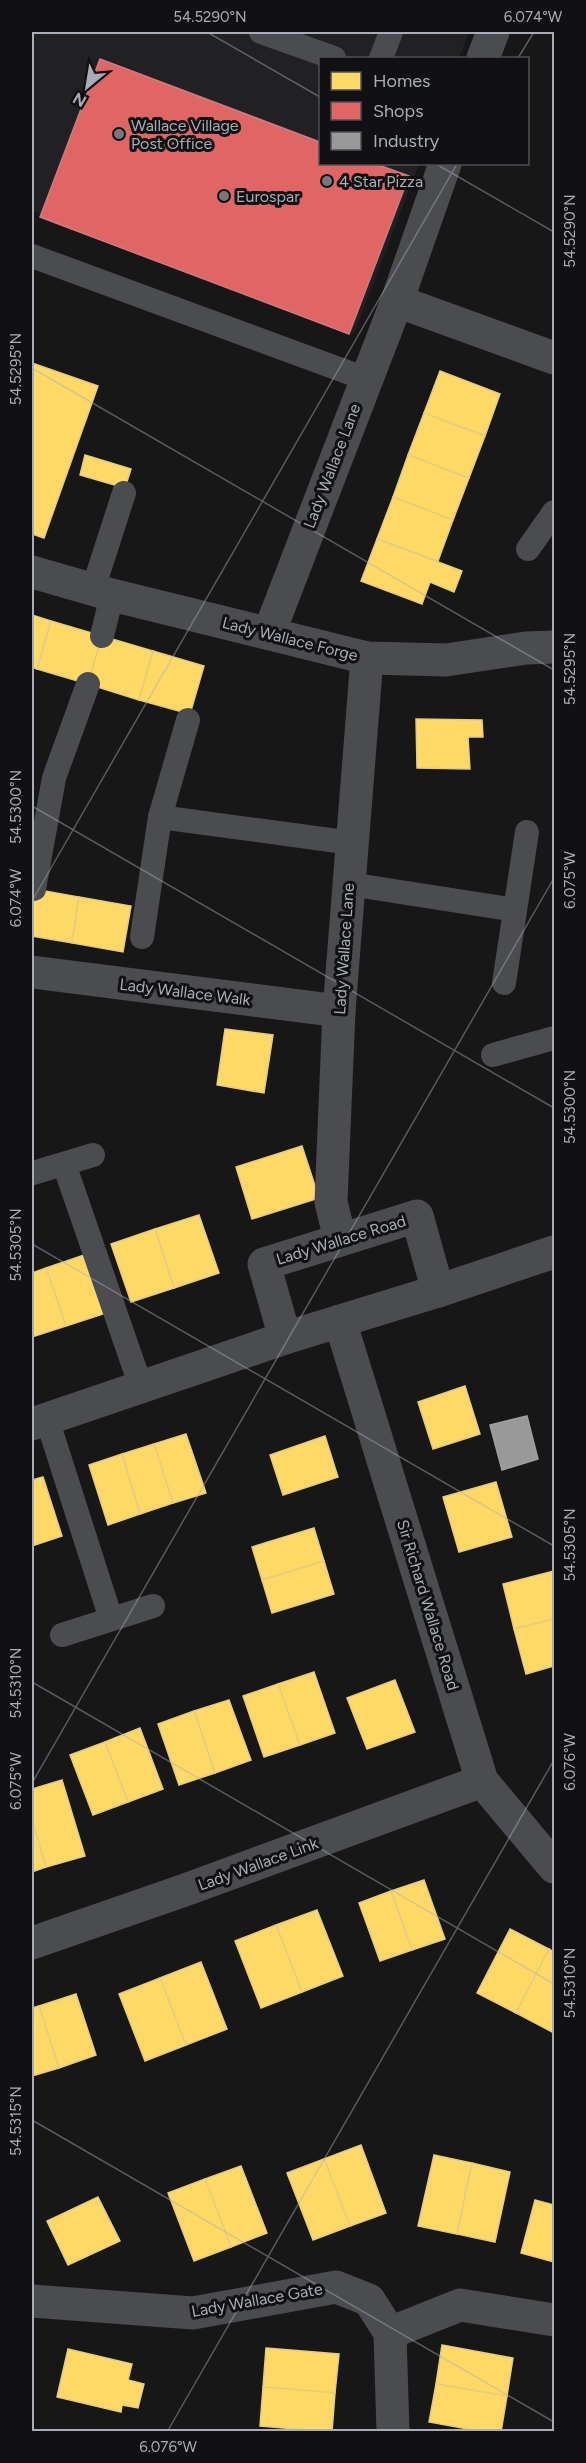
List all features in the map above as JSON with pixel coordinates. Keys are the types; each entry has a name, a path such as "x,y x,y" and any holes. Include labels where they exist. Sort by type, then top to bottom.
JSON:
{"street":[{"path":"483,57 493,32"},
{"name":"Lady Wallace Lane","path":"269,633 398,301 445,165"},
{"path":"398,301 555,358"},
{"name":"Lady Wallace Forge","path":"32,572 367,658 446,660 526,648 555,647"},
{"name":"Lady Wallace Lane","path":"340,1239 331,1202 339,1011 367,658"},
{"name":"Lady Wallace Walk","path":"32,972 339,1011"},
{"name":"Lady Wallace Road","path":"285,1338 264,1264 340,1239 417,1216 438,1291"},
{"path":"39,1421 285,1338 555,1252"},
{"name":"Sir Richard Wallace Road","path":"340,1321 482,1781 554,1864"},
{"name":"Lady Wallace Link","path":"32,1942 185,1890 482,1781"},
{"name":"Lady Wallace Gate","path":"32,2301 193,2313 336,2287 369,2300 390,2333"},
{"path":"393,2432 390,2333 460,2305 555,2320"}],"lane":[{"path":"261,32 331,57"},
{"path":"381,57 391,32"},
{"path":"32,256 366,379"},
{"path":"102,636 103,592 124,493"},
{"path":"528,549 555,512"},
{"path":"34,889 54,778 87,684"},
{"path":"142,937 160,817 188,720"},
{"path":"160,817 352,843"},
{"path":"504,983 526,832"},
{"path":"349,884 515,910"},
{"path":"493,1055 555,1038"},
{"path":"33,1173 93,1155"},
{"path":"64,1164 141,1387"},
{"path":"39,1421 111,1619"},
{"path":"62,1635 153,1606"}],"shaded area":[{"name":"Eurospar","path":"32,32 469,32 459,57 319,57 319,165 419,165 354,334 32,211"}],"building: Homes":[{"path":"32,363 98,386 44,538 32,534"},
{"path":"440,371 500,394 485,436 424,413"},
{"path":"424,413 485,436 469,478 408,455"},
{"path":"85,455 131,469 125,488 80,475"},
{"path":"408,455 469,478 453,520 393,497"},
{"path":"393,497 453,520 438,561 377,539"},
{"path":"377,539 462,571 454,592 430,582 422,604 361,581"},
{"path":"32,615 51,621 37,669 32,667"},
{"path":"51,621 102,636 88,684 37,669"},
{"path":"102,636 153,651 139,700 88,684"},
{"path":"153,651 204,666 190,714 139,700"},
{"path":"416,719 482,720 483,737 468,737 470,769 417,768"},
{"path":"34,889 79,897 72,943 32,936"},
{"path":"79,897 131,906 123,952 72,943"},
{"path":"225,1029 273,1035 264,1093 217,1085"},
{"path":"302,1146 319,1198 252,1219 236,1167"},
{"path":"199,1215 219,1273 174,1288 155,1229"},
{"path":"155,1229 174,1288 131,1302 111,1244"},
{"path":"90,1253 109,1312 66,1326 46,1268"},
{"path":"46,1268 66,1326 32,1337 32,1273"},
{"path":"465,1386 480,1434 433,1449 418,1402"},
{"path":"186,1434 206,1493 173,1503 154,1444"},
{"path":"325,1436 338,1477 283,1495 270,1455"},
{"path":"154,1444 173,1503 140,1514 122,1454"},
{"path":"122,1454 140,1514 108,1525 89,1465"},
{"path":"43,1477 62,1536 32,1546 32,1480"},
{"path":"496,1482 512,1537 459,1552 443,1497"},
{"path":"314,1528 324,1561 262,1580 252,1547"},
{"path":"324,1561 334,1594 272,1613 262,1580"},
{"path":"554,1571 554,1619 514,1629 503,1584"},
{"path":"554,1619 554,1666 526,1674 514,1629"},
{"path":"314,1672 335,1733 300,1745 278,1684"},
{"path":"395,1680 415,1732 367,1749 347,1698"},
{"path":"278,1684 300,1745 264,1757 243,1696"},
{"path":"229,1700 251,1760 215,1773 194,1711"},
{"path":"194,1711 215,1773 179,1785 158,1724"},
{"path":"140,1728 163,1789 128,1802 105,1742"},
{"path":"105,1742 128,1802 93,1815 70,1755"},
{"path":"62,1780 85,1856 46,1867 32,1820 32,1789"},
{"path":"32,1820 46,1867 32,1872"},
{"path":"424,1880 445,1939 412,1950 391,1891"},
{"path":"391,1891 412,1950 380,1961 359,1903"},
{"path":"317,1910 343,1976 302,1992 276,1925"},
{"path":"276,1925 302,1992 261,2008 235,1941"},
{"path":"510,1929 549,1949 516,2013 477,1993"},
{"path":"549,1949 554,1952 554,2033 516,2013"},
{"path":"201,1962 227,2029 186,2045 160,1978"},
{"path":"160,1978 186,2045 145,2061 119,1994"},
{"path":"76,1994 96,2055 59,2068 39,2006"},
{"path":"39,2006 59,2068 32,2076 32,2008"},
{"path":"361,2145 386,2213 350,2226 324,2159"},
{"path":"434,2155 472,2163 457,2234 418,2226"},
{"path":"324,2159 350,2226 313,2240 287,2173"},
{"path":"472,2163 510,2172 495,2242 457,2234"},
{"path":"241,2166 267,2233 231,2247 205,2179"},
{"path":"205,2179 231,2247 194,2261 168,2193"},
{"path":"98,2197 120,2241 68,2265 47,2221"},
{"path":"535,2200 554,2205 554,2262 521,2253"},
{"path":"442,2345 513,2358 507,2396 436,2384"},
{"path":"266,2348 339,2354 335,2393 263,2387"},
{"path":"68,2349 132,2364 128,2380 144,2384 138,2408 122,2405 121,2412 57,2397"},
{"path":"436,2384 507,2396 501,2432 484,2432 429,2422"},
{"path":"263,2387 335,2393 332,2432 260,2426"}],"building: Shops":[{"name":"Eurospar","path":"100,59 319,142 319,165 379,165 409,176 349,334 40,217"}],"building: Industry":[{"path":"527,1416 538,1459 502,1470 490,1425"}],"place":[{"name":"Wallace Village Post Office","path":"119,134"},
{"name":"4 Star Pizza","path":"327,181"},
{"name":"Eurospar","path":"224,196"}]}
